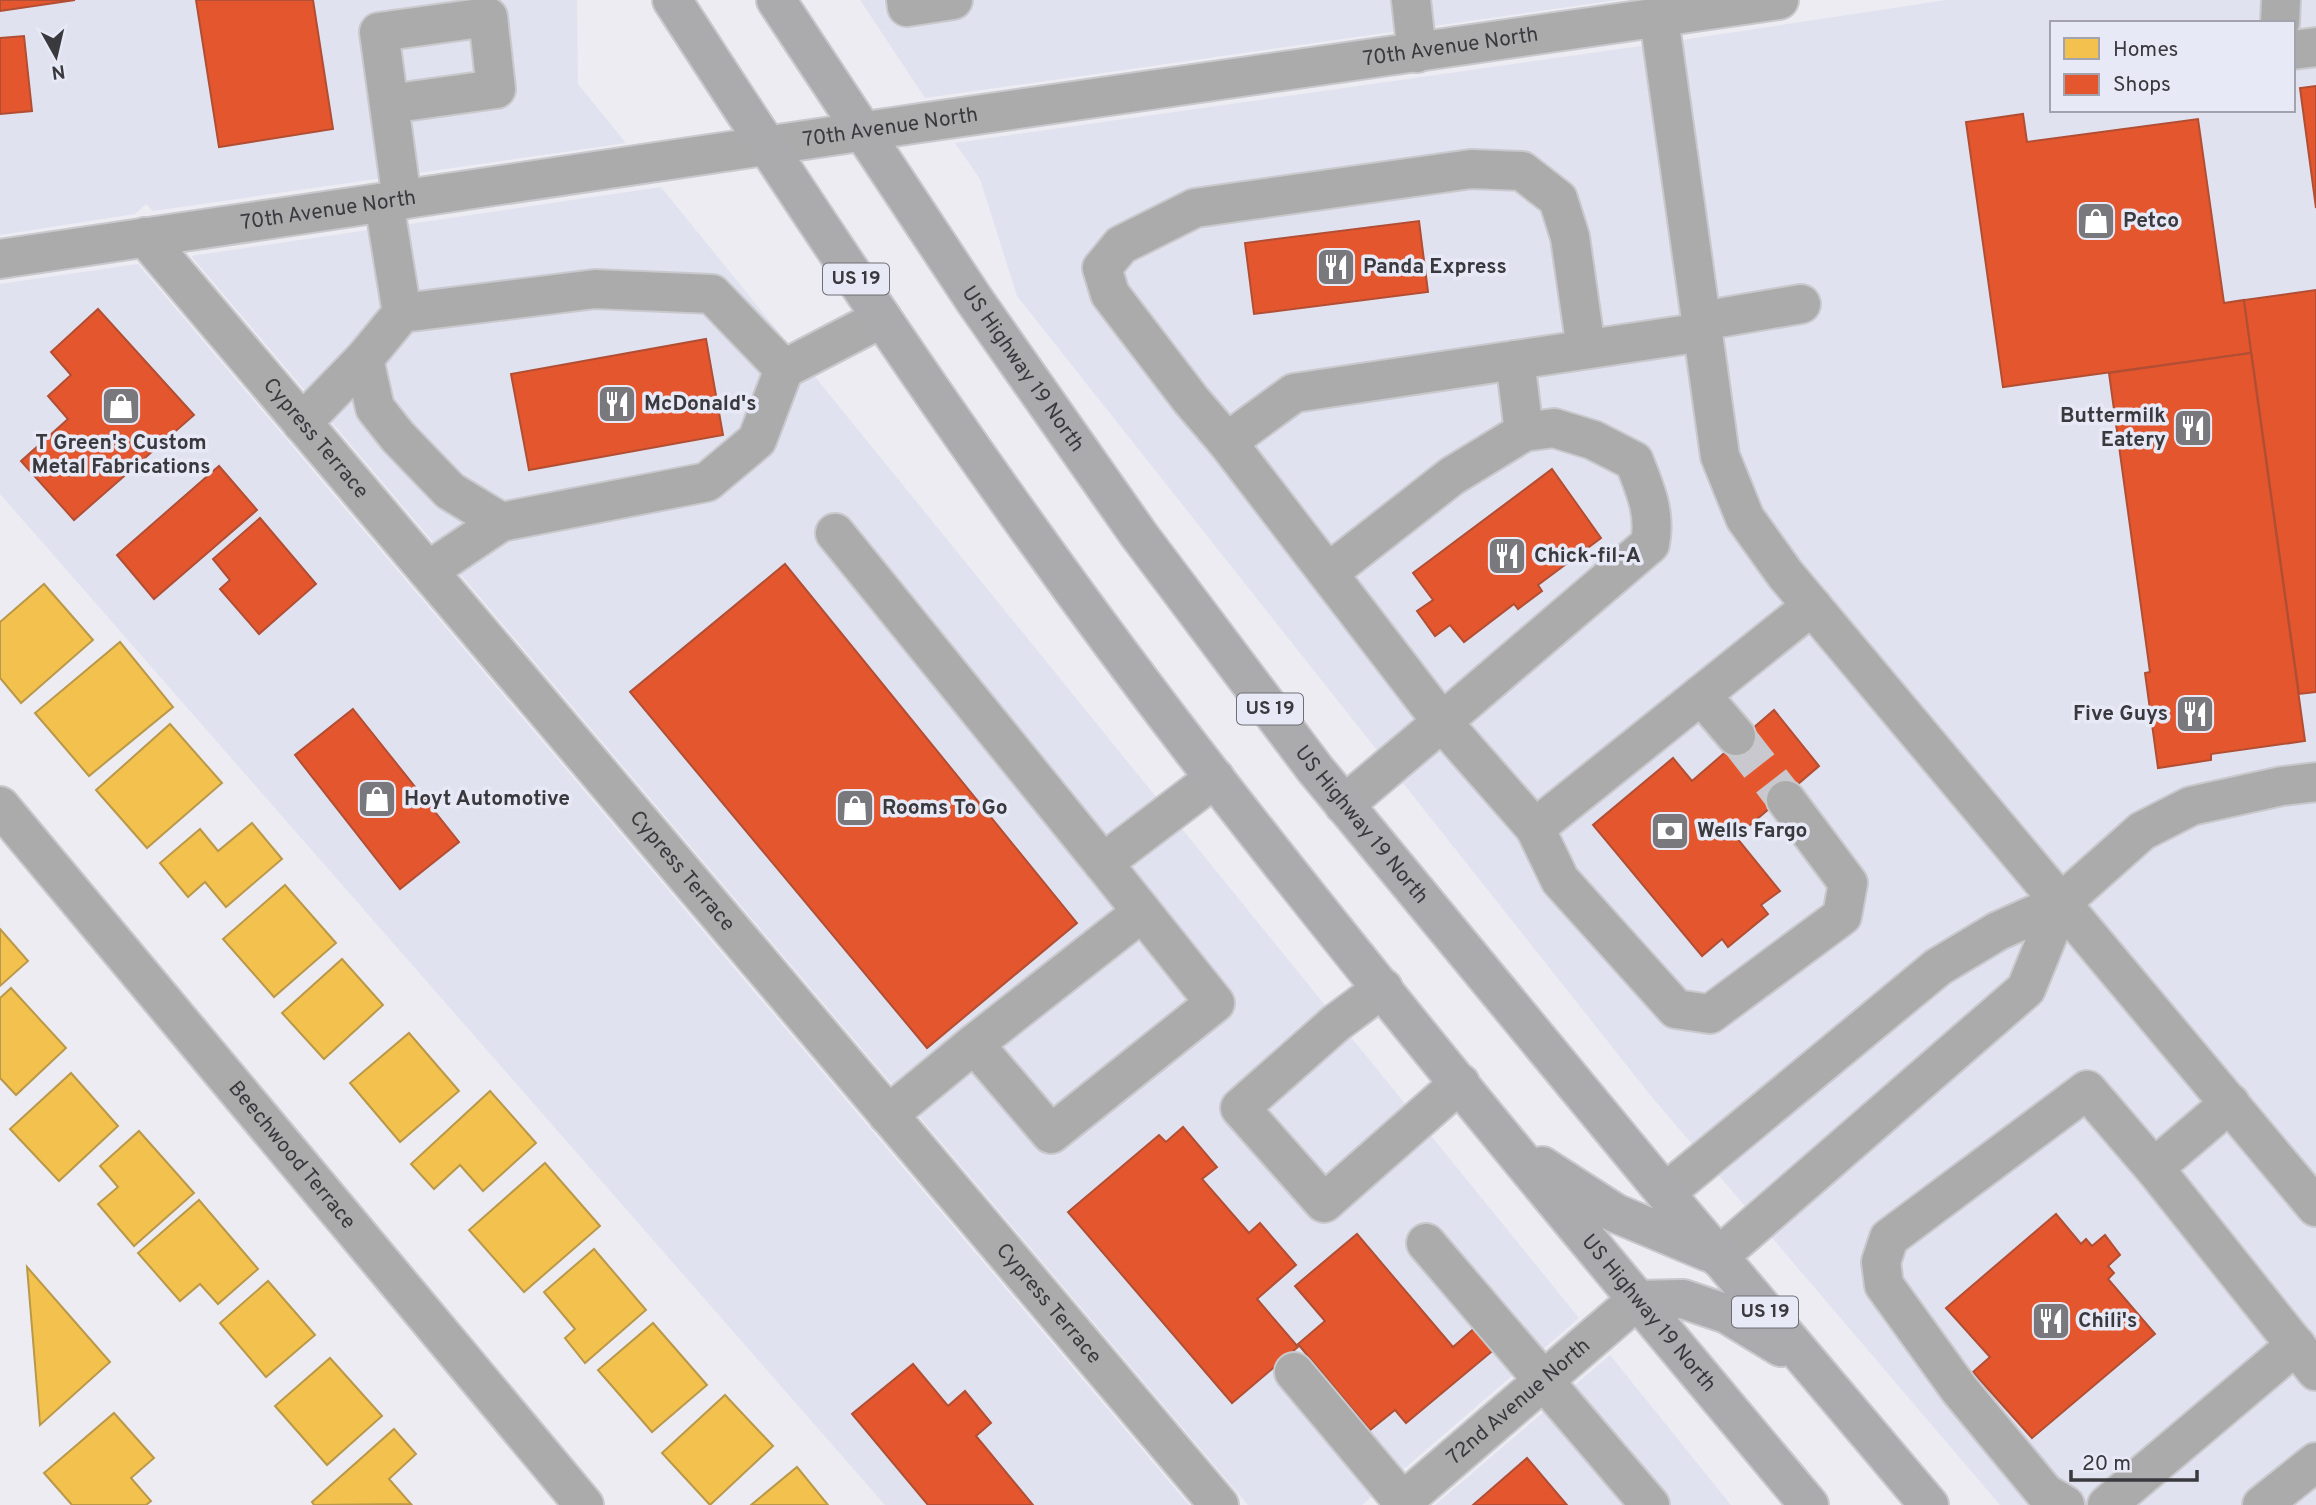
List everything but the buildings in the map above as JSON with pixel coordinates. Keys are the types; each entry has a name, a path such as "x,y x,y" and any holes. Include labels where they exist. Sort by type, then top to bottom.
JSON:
{"highway":[{"name":"US Highway 19 North","path":"672,0 946,412 1215,778 1511,1146 1809,1505"},
{"name":"US Highway 19 North","path":"776,0 975,301 1139,535 1314,769 1665,1193 1929,1505"},
{"path":"1511,1146 1615,1213 1718,1256"},
{"path":"1637,1300 1683,1299 1727,1314 1812,1367"}],"street":[{"path":"906,0 907,7 953,0"},
{"path":"1411,0 1417,53"},
{"name":"70th Avenue North","path":"0,259 1417,53 1619,12 1659,18 1779,0"},
{"path":"2280,21 2281,0"},
{"path":"302,423 365,359 402,313 389,104 379,32 488,8 496,89 389,104"},
{"path":"1659,18 1720,456 1745,518 1785,574 2316,1207"},
{"path":"2295,50 2316,47"},
{"path":"1586,349 1570,237 1558,199 1522,171 1471,169 1195,208 1121,245 1102,268 1110,294 1191,400 1227,442 1441,722 1535,828 1560,880 1676,1009 1710,1014 1842,916 1848,883 1786,800"},
{"name":"Cypress Terrace","path":"145,237 1219,1505"},
{"path":"402,313 596,289 712,294 784,369"},
{"path":"1227,442 1294,393 1586,349 1702,327 1801,304"},
{"path":"428,571 501,522 707,482 757,440 784,369 883,318"},
{"path":"365,359 375,408 398,437 450,491 501,522"},
{"path":"1515,360 1524,432"},
{"path":"1328,573 1452,476 1524,432 1554,428 1593,440 1634,461 1649,500 1654,526 1650,544 1344,805"},
{"path":"835,533 1214,1003 1051,1134 974,1044"},
{"path":"1535,828 1812,606"},
{"path":"1701,695 1736,736"},
{"path":"1103,863 1215,778"},
{"path":"1665,1193 1938,967 1998,932 2061,903 2142,831 2191,806 2282,786 2316,782"},
{"name":"Beechwood Terrace","path":"0,806 584,1505"},
{"path":"1718,1256 2026,989 2061,903"},
{"path":"888,1115 1141,913"},
{"path":"1383,988 1336,1023 1240,1108 1324,1203 1460,1083"},
{"path":"2064,1505 2045,1493 1959,1389 1884,1285 1881,1262 1889,1238 2087,1090 2154,1168 2306,1358 2107,1505"},
{"path":"2154,1168 2230,1104"},
{"path":"1426,1243 1650,1505"},
{"name":"72nd Avenue North","path":"1401,1503 1637,1300"},
{"path":"1294,1372 1401,1503"},
{"path":"2262,1505 2316,1462"}],"shaded area":[{"path":"0,0 577,0 578,84 626,143 153,211 146,204 135,214 0,235"},
{"path":"860,0 1618,0 925,98"},
{"path":"1946,0 2316,0 2316,1505 2000,1505 1651,1096 1017,296 980,179 955,143"},
{"path":"661,187 1579,1318 1362,1505 1248,1505 191,256"},
{"path":"138,264 1189,1505 885,1505 0,494 0,284"},
{"path":"1610,1355 1731,1505 1435,1505"}],"tunnel":[{"path":"1736,736 1786,800"}],"place":[{"name":"Petco","path":"2096,221"},
{"name":"Panda Express","path":"1336,267"},
{"name":"McDonald's","path":"617,404"},
{"name":"T Green's Custom Metal Fabrications","path":"121,406"},
{"name":"Buttermilk Eatery","path":"2193,428"},
{"name":"Chick-fil-A","path":"1507,556"},
{"name":"Five Guys","path":"2195,714"},
{"name":"Hoyt Automotive","path":"377,799"},
{"name":"Rooms To Go","path":"855,808"},
{"name":"Wells Fargo","path":"1670,831"},
{"name":"Chili's","path":"2051,1321"}]}
